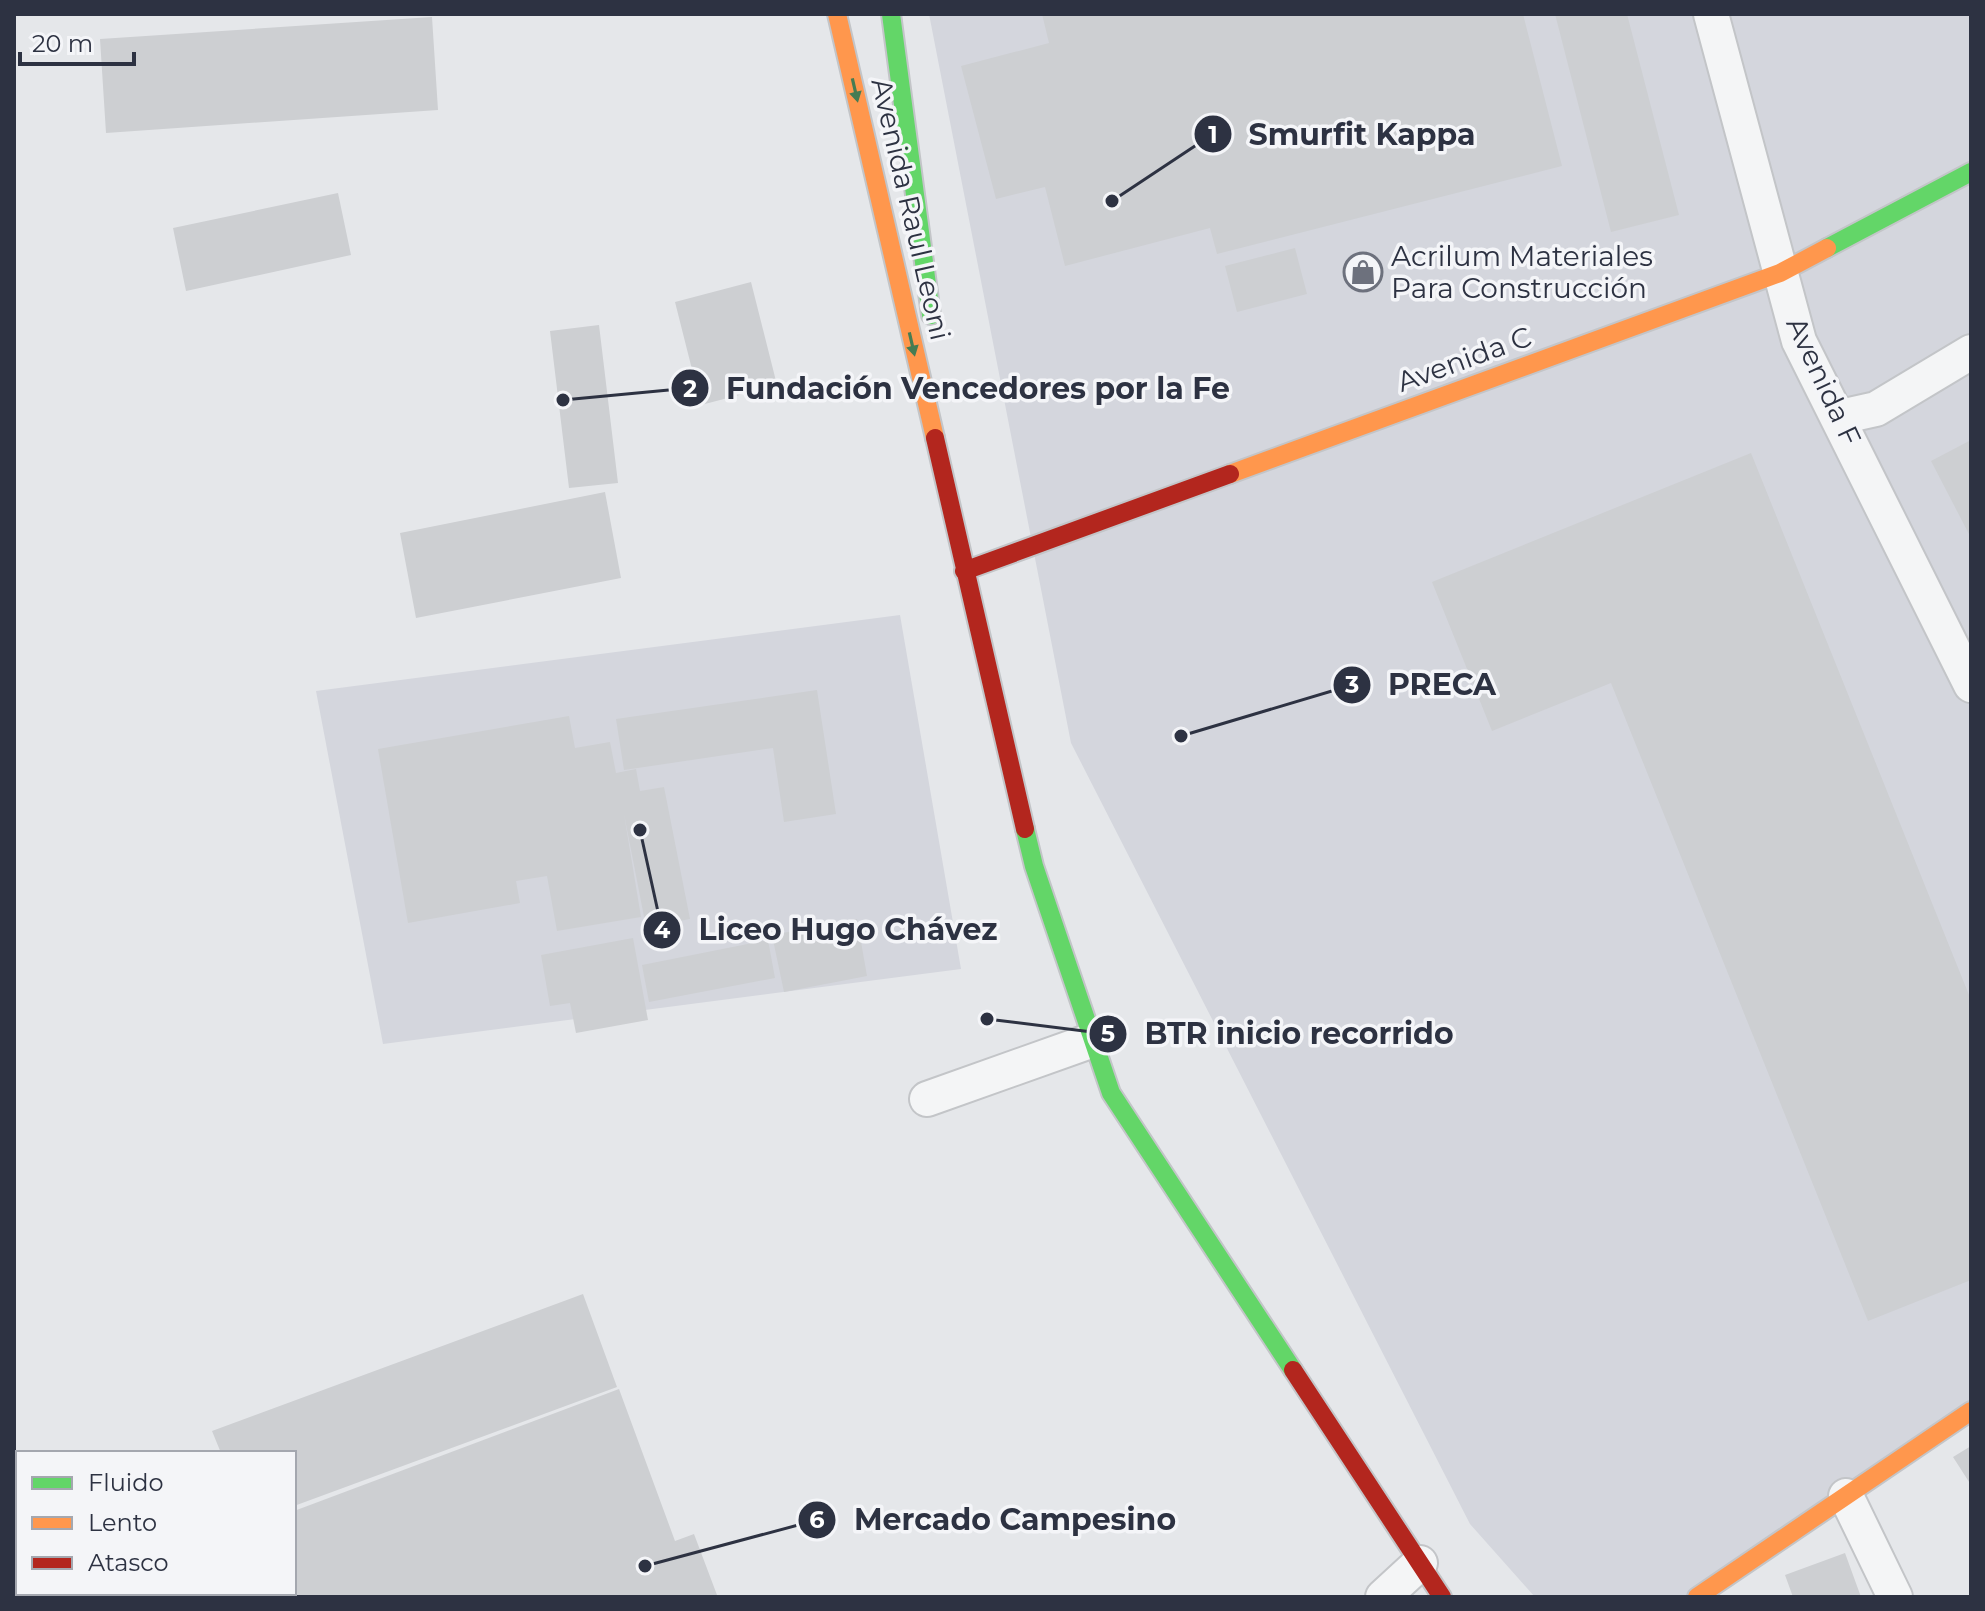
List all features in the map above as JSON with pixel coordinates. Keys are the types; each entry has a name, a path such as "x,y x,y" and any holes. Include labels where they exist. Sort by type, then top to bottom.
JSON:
{"main road":[{"name":"Avenida Raul Leoni","path":"837,14 964,571"},
{"name":"Avenida Raul Leoni","path":"891,14 934,335"},
{"name":"Avenida C","path":"964,571 1780,273 1971,172"},
{"name":"Avenida Raul Leoni","path":"938,366 964,571"},
{"path":"964,571 1034,866 1111,1093 1442,1597"},
{"path":"1697,1597 1971,1411"}],"street":[{"name":"Avenida F","path":"1711,14 1799,341 1840,417 1971,685"},
{"path":"1840,417 1876,409 1971,352"},
{"path":"927,1099 1093,1040"},
{"path":"1846,1496 1895,1597"},
{"path":"1383,1597 1420,1563"}],"shaded area":[{"path":"929,14 1971,14 1971,1406 1693,1597 1535,1597 1470,1524 1071,743"},
{"path":"900,615 961,969 383,1044 316,691"}],"building":[{"path":"1042,14 1523,14 1562,166 1217,254 1210,228 1065,266 1045,187 996,199 961,66 1049,43"},
{"path":"1555,14 1627,14 1679,215 1611,232"},
{"path":"432,17 438,110 106,133 100,39"},
{"path":"338,193 351,255 186,291 173,228"},
{"path":"1295,248 1307,294 1237,312 1225,266"},
{"path":"751,282 777,385 701,405 675,302"},
{"path":"599,325 618,483 569,488 550,331"},
{"path":"1971,440 1971,538 1931,461"},
{"path":"1751,453 1971,1000 1971,1280 1868,1321 1611,683 1492,731 1432,582"},
{"path":"605,492 621,578 416,618 400,533"},
{"path":"817,690 836,814 784,822 773,748 624,770 616,719"},
{"path":"569,716 575,748 610,742 616,773 636,769 640,791 664,787 690,919 646,927 624,814 641,917 557,931 547,876 516,881 520,903 408,923 378,749"},
{"path":"857,919 867,976 784,992 772,935"},
{"path":"633,938 648,1020 576,1033 570,1003 550,1006 541,955"},
{"path":"768,940 775,978 649,1002 642,965"},
{"path":"583,1294 617,1387 296,1505 296,1451 220,1451 212,1431"},
{"path":"619,1389 675,1541 694,1534 717,1595 281,1597 296,1595 296,1510"},
{"path":"1971,1446 1971,1485 1953,1457"},
{"path":"1845,1553 1861,1597 1793,1597 1785,1575"}],"traffic: fast":[{"path":"891,14 931,315"},
{"path":"1827,248 1971,172"},
{"path":"1025,829 1034,866 1111,1093 1293,1370"}],"traffic: slow":[{"path":"837,14 935,438"},
{"path":"1230,474 1780,273 1827,248"},
{"path":"1697,1597 1971,1411"}],"traffic: jam":[{"path":"935,438 1025,829"},
{"path":"964,571 1230,474"},
{"path":"1293,1370 1442,1597"}],"place":[{"name":"Smurfit Kappa","path":"1112,201"},
{"name":"Acrilum Materiales Para Construcción","path":"1363,272"},
{"name":"Fundación Vencedores por la Fe","path":"563,400"},
{"name":"PRECA","path":"1181,736"},
{"name":"Liceo Hugo Chávez","path":"640,830"},
{"name":"BTR inicio recorrido","path":"987,1019"},
{"name":"Mercado Campesino","path":"645,1566"}]}
